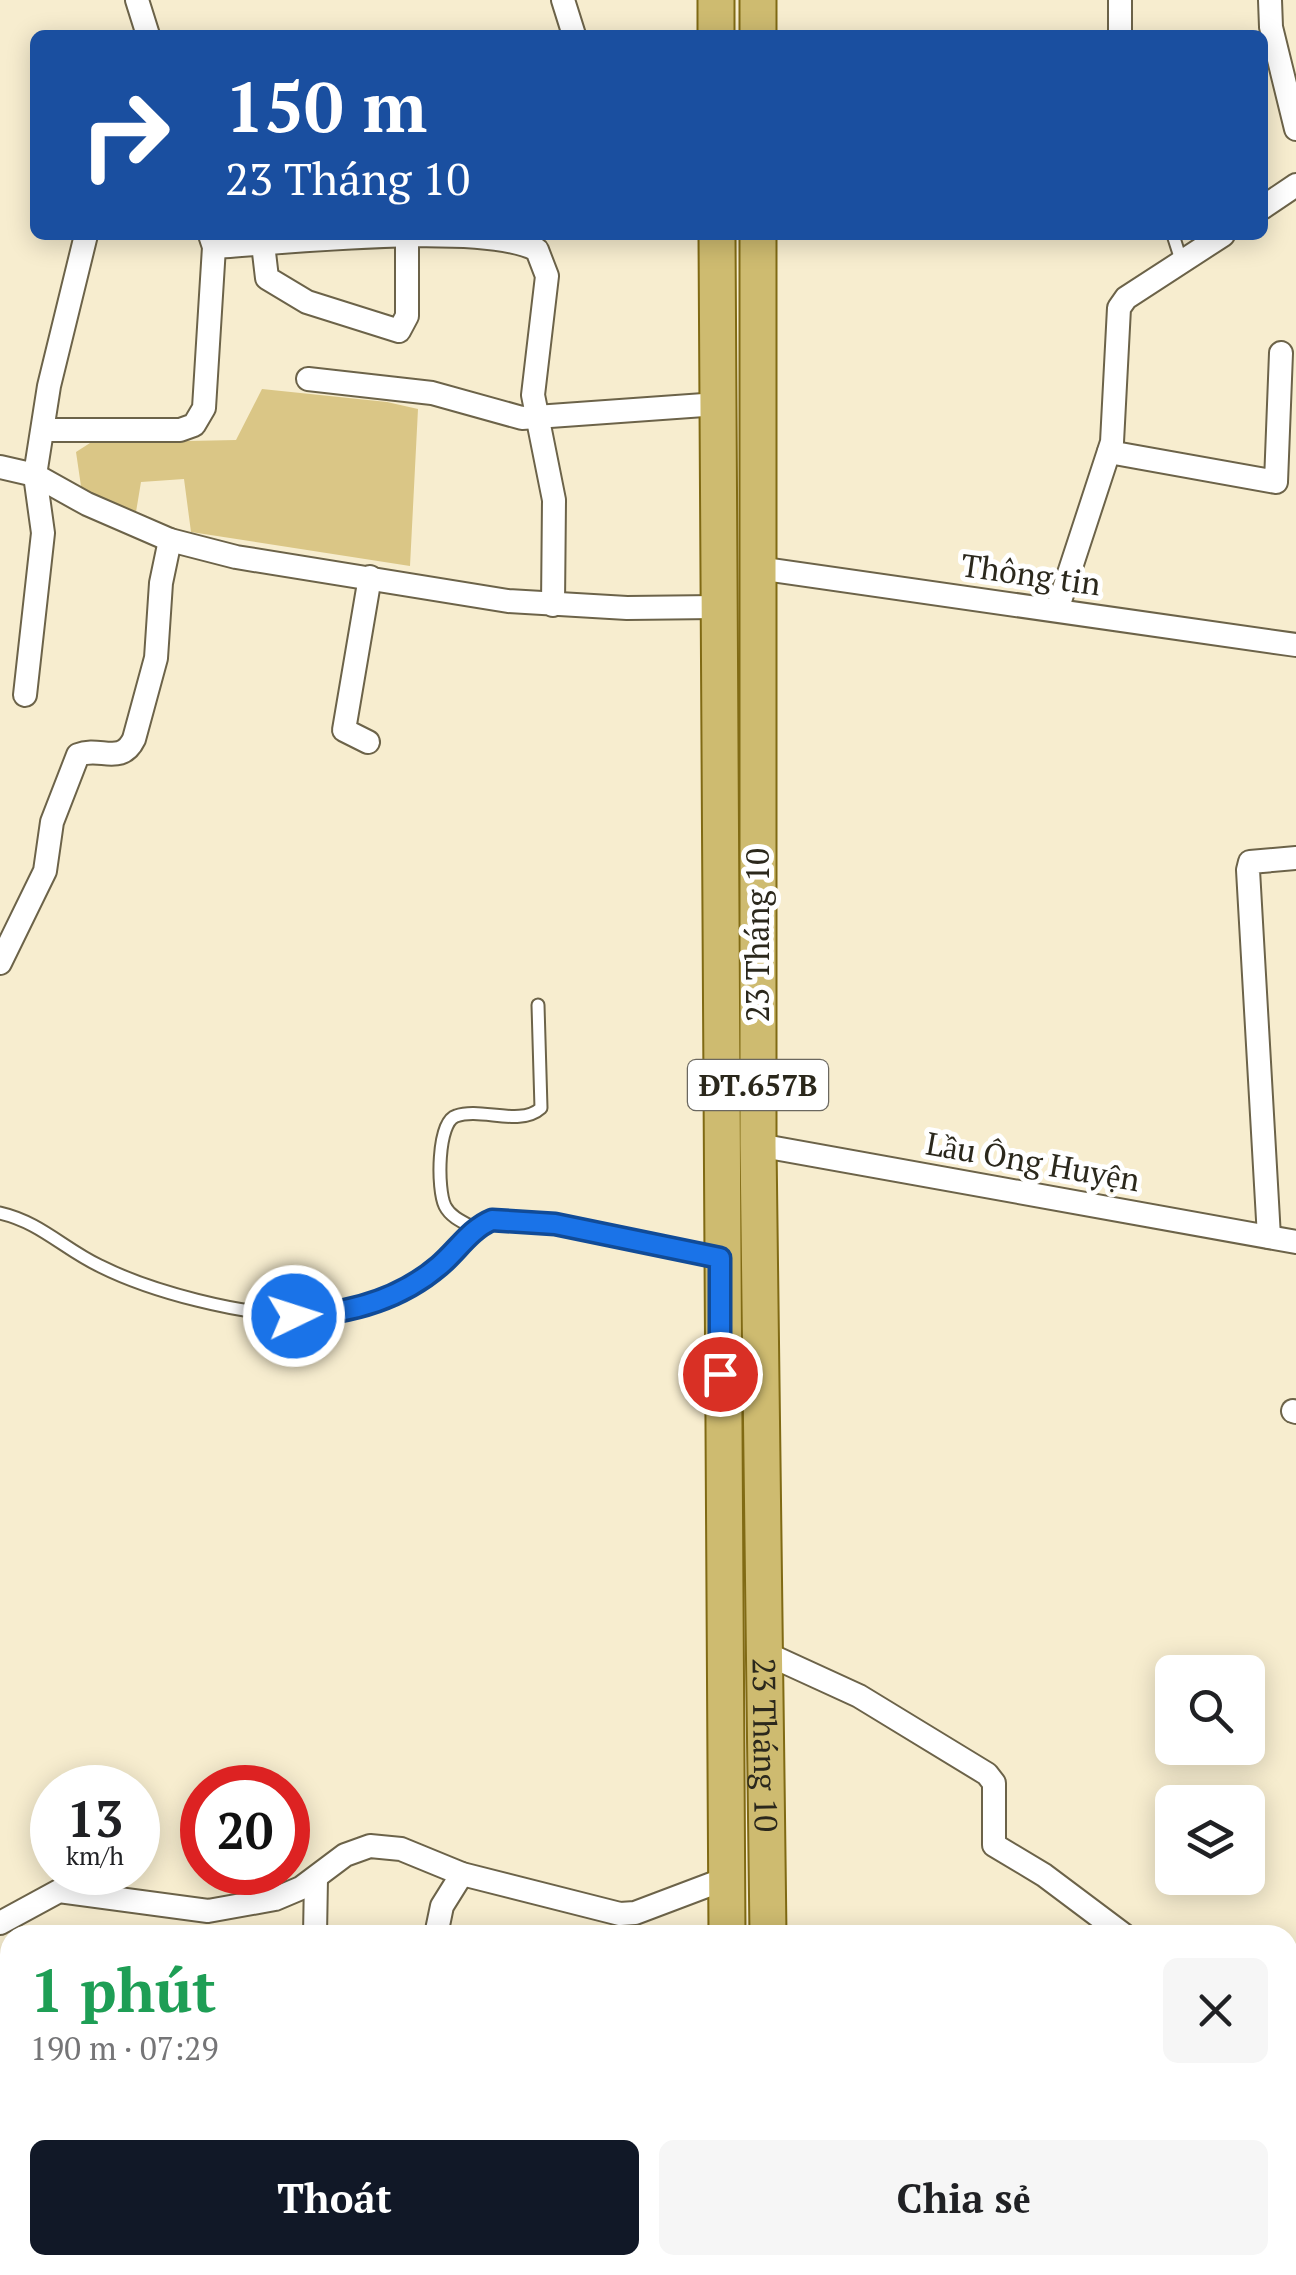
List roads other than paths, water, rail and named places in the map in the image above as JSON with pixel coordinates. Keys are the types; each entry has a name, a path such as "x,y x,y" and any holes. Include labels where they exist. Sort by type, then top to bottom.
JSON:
{"main road":[{"path":"716,0 716,30"},
{"path":"758,0 758,30"},
{"name":"23 Tháng 10","path":"717,240 716,607 727,1925"},
{"name":"23 Tháng 10","path":"758,240 758,1145 768,1925"},
{"path":"725,1879 766,1877"}],"street":[{"path":"137,0 146,30"},
{"path":"562,0 572,30"},
{"path":"1120,0 1120,30"},
{"path":"1270,0 1271,27 1296,130"},
{"path":"1268,204 1296,185"},
{"path":"25,695 44,534 35,475 49,386 85,240"},
{"path":"43,430 180,430 198,421 204,408 212,241 263,244 335,240"},
{"path":"263,244 267,278 307,302 399,331 407,316 407,240"},
{"path":"470,240 518,243 543,256 546,276 533,380 535,417 554,500 553,605"},
{"path":"1058,610 1109,452 1115,418 1119,308 1126,298 1215,240"},
{"path":"1109,452 1264,483 1276,482 1281,353"},
{"path":"308,379 432,394 508,416 718,404"},
{"path":"0,468 35,475 87,504 170,540 236,557 553,605 716,607"},
{"path":"0,963 45,871 52,822 78,756 88,752 116,756 128,750 134,739 156,658 160,582 170,540"},
{"name":"Thông tin","path":"757,568 1296,645"},
{"path":"368,742 344,730 370,578"},
{"path":"1269,1236 1248,870 1250,862 1257,860 1296,858"},
{"name":"Lầu Ông Huyện","path":"758,1145 1296,1242"},
{"path":"763,1652 859,1696 987,1774 994,1784 994,1846 1044,1874 1111,1925"},
{"path":"0,1923 59,1891 208,1911 275,1899 316,1878 345,1855 370,1846 402,1849 462,1874 620,1914 636,1912 725,1879"},
{"path":"438,1925 442,1906 462,1874"},
{"path":"315,1925 316,1878"}],"lane":[{"path":"1175,240 1182,263"},
{"path":"476,1229 444,1206 442,1133 447,1122 458,1115 531,1115 541,1108 538,1005"},
{"path":"0,1212 34,1223 86,1259 137,1280 234,1307 294,1316 346,1312 395,1294 439,1266 476,1229 492,1220 514,1219 720,1258"}]}
